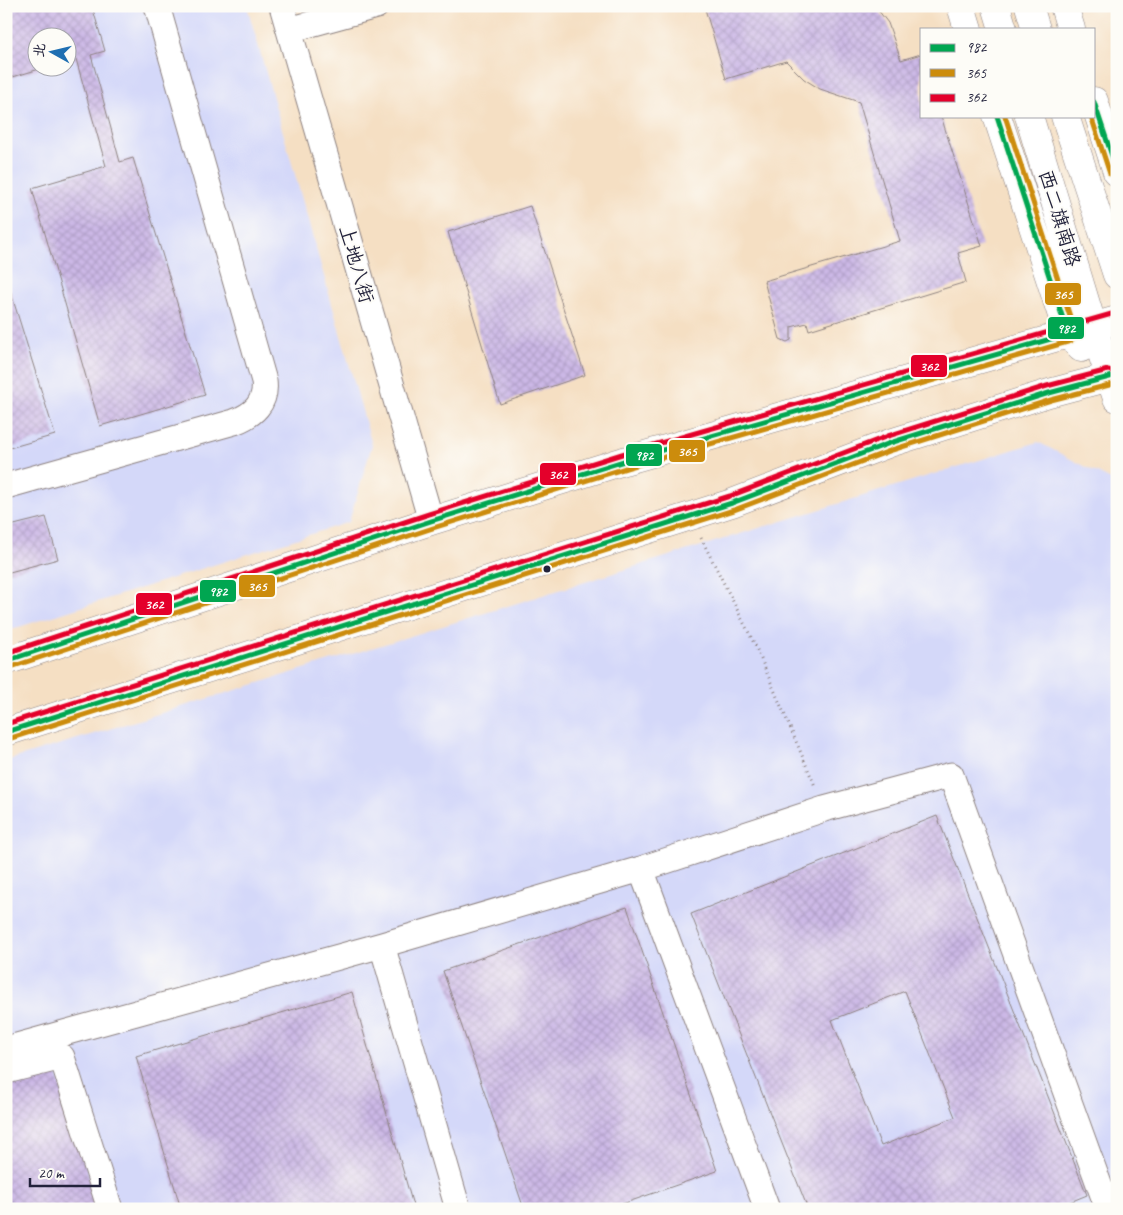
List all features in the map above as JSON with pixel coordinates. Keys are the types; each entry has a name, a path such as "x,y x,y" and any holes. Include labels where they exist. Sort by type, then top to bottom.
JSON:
{"main road":[{"path":"961,6 968,28"},
{"path":"996,6 1003,28"},
{"path":"1029,6 1036,28"},
{"path":"1064,6 1071,28"},
{"path":"1096,107 1117,172"},
{"path":"6,732 732,503 908,437 1049,393 1114,383 1093,327 998,118"},
{"name":"西二旗南路","path":"1030,118 1093,327"},
{"name":"西二旗南路","path":"1066,118 1117,275"},
{"path":"6,662 430,521 624,461 1093,327"}],"street":[{"path":"6,486 234,422 250,414 262,400 264,381 157,6"},
{"name":"上地八街","path":"282,6 430,521"},
{"path":"289,30 376,6"},
{"path":"6,1049 382,945 641,869 824,809 951,775 1108,1209"},
{"path":"641,869 767,1209"},
{"path":"382,945 458,1209"},
{"path":"6,1072 62,1057 110,1209"}],"path":[{"path":"699,535 754,645 824,809"}],"shaded area":[{"path":"6,6 247,6 372,445 349,522 6,631"},
{"path":"1038,442 1111,480 1117,494 1117,1209 6,1209 6,761"}],"building":[{"path":"6,6 92,6 105,51 91,55 120,162 133,158 205,395 100,426 32,188 106,166 78,66 78,28 28,28 28,72 6,79"},
{"path":"713,6 875,6 888,23 901,60 920,54 920,118 942,118 982,246 958,253 966,282 809,330 807,323 791,327 791,340 787,342 780,339 764,281 900,241 859,102 820,89 804,79 786,61 726,79 705,9"},
{"path":"530,206 585,375 500,404 448,232"},
{"path":"6,277 55,435 6,449"},
{"path":"46,517 58,559 6,573 6,527"},
{"path":"937,816 1087,1195 1053,1209 808,1209 691,914","holes":["905,991 955,1117 881,1146 832,1020"]},
{"path":"627,907 717,1171 608,1209 524,1209 443,971"},
{"path":"352,992 414,1209 181,1209 136,1056"},
{"path":"55,1070 99,1209 6,1209 6,1083"}],"transit line":[{"name":"982","path":"1096,108 1117,171"},
{"name":"982","path":"6,661 431,521 624,461 1068,334 998,118"},
{"name":"365","path":"8,668 433,528 626,468 1071,341 1075,337 1075,332 1006,118"},
{"name":"365","path":"1092,118 1110,174"},
{"name":"362","path":"6,653 429,514 622,454 1115,313"},
{"name":"362","path":"6,724 730,496 888,436 1047,386 1108,370 1113,371 1117,376"},
{"name":"982","path":"6,732 732,503 890,443 1049,393 1117,375"},
{"name":"365","path":"8,739 734,510 892,450 1051,400 1117,383"}]}
